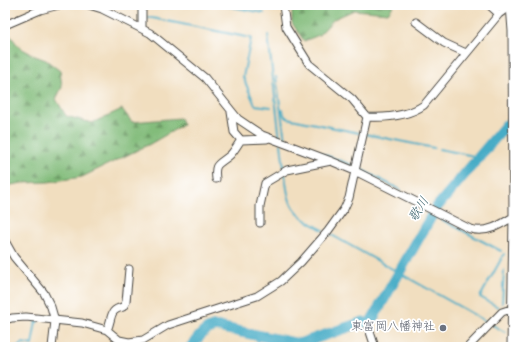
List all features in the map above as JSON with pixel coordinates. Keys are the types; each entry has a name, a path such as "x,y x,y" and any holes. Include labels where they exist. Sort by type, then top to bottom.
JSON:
{"street":[{"path":"5,25 40,10 59,5"},
{"path":"89,5 102,9 142,29 162,42 205,78 231,112 248,127 269,138 331,160 461,226 474,230 489,229 499,226 515,216"},
{"path":"142,5 142,29"},
{"path":"283,5 286,27 309,64 352,99 367,117 383,118 416,110 424,105 499,14 512,6"},
{"path":"489,5 499,14"},
{"path":"511,347 515,216 512,6"},
{"path":"416,22 444,44 466,53"},
{"path":"231,112 234,132 241,140"},
{"path":"5,320 12,318 26,318 82,323 107,330 119,340 129,342 144,340 168,325 257,296 281,281 300,262 344,209 349,198 367,117"},
{"path":"216,179 216,168 218,164 229,156 241,140 269,138"},
{"path":"260,223 260,206 265,183 287,170 331,160"},
{"path":"5,241 14,257 44,293 55,321 52,347"},
{"path":"107,330 112,313 116,308 124,307 126,302 129,269"},
{"path":"468,347 502,312 511,309"},
{"path":"369,329 375,347"}],"green space":[{"path":"292,5 394,5 388,13 354,10 334,19 319,35 304,41 292,23"},
{"path":"10,35 19,47 46,60 60,71 62,87 56,99 66,116 92,123 122,109 132,122 180,118 183,125 150,144 82,177 5,186 5,37"}],"waterway":[{"path":"221,5 264,13"},
{"path":"147,17 251,38 243,77 255,105 271,107"},
{"path":"268,35 280,140"},
{"path":"276,77 285,140 352,165"},
{"path":"283,110 284,115 287,118 359,133"},
{"name":"歌川","path":"372,320 436,208 506,125"},
{"path":"365,134 434,148"},
{"path":"281,144 284,169"},
{"path":"439,149 479,157"},
{"path":"360,169 401,190"},
{"path":"285,174 288,195 294,209 298,214 323,230"},
{"path":"437,217 501,251"},
{"path":"328,233 505,332"},
{"path":"498,307 480,297 504,254"},
{"path":"502,304 504,270"},
{"path":"17,347 23,343 32,345 36,321 38,322"},
{"name":"歌川","path":"223,328 299,344 363,322"},
{"name":"歌川","path":"191,347 203,332 211,328 220,327"},
{"path":"257,347 259,336"},
{"path":"114,341 122,347"}],"place":[{"name":"東富岡八幡神社","path":"443,328"}]}
